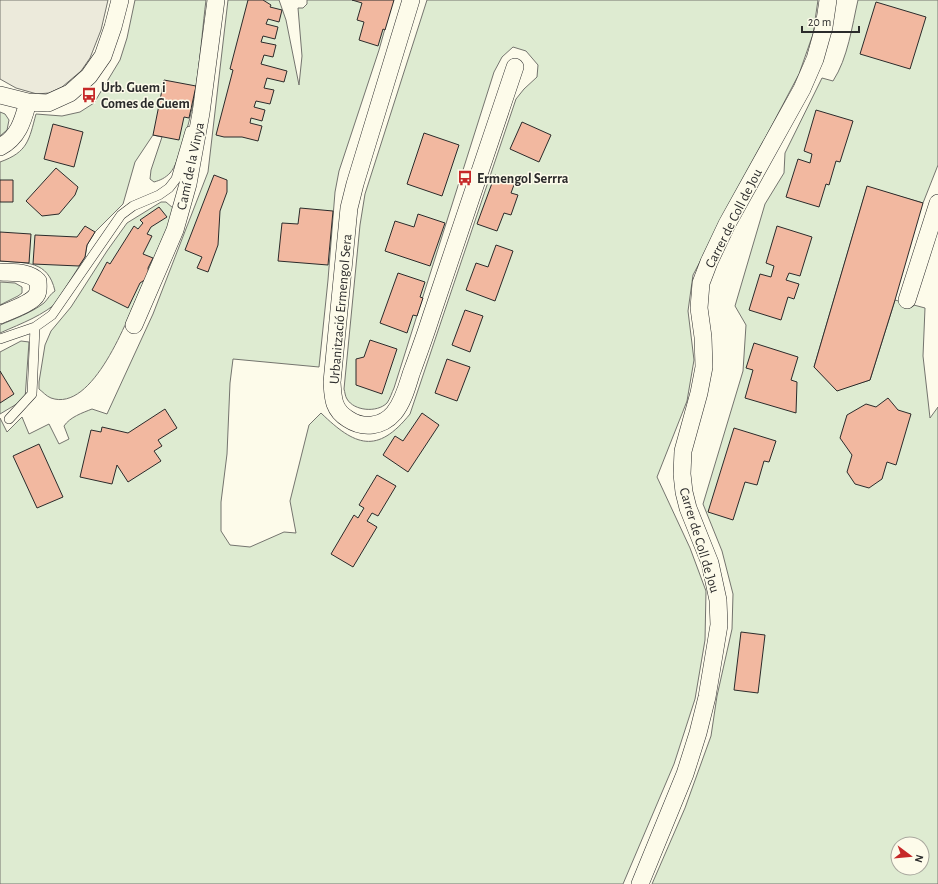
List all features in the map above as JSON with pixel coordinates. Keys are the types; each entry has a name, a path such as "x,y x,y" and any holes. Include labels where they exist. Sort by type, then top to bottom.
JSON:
{"street":[{"path":"0,95 28,102 50,102 70,93 89,76 103,56 120,0"},
{"name":"Camí de la Vinya","path":"134,325 175,230 188,184 201,113 216,0"},
{"name":"Urbanització Ermengol Sera","path":"411,0 349,208 332,382 335,405 340,414 352,422 362,425 372,425 383,422 394,413 401,402 429,324 515,67"},
{"name":"Carrer de Coll de Jou","path":"640,884 685,774 698,733 707,697 719,625 718,600 710,563 688,508 682,474 683,451 699,393 704,366 703,337 699,308 701,283 727,224 802,89 815,58 824,27 828,0"},
{"path":"0,147 15,135 21,126 28,102"},
{"path":"907,300 938,203"},
{"path":"0,272 34,276 38,281 38,289 37,295 32,300 0,315"}],"lane":[{"path":"0,338 35,327 52,315 121,215 133,206 160,195 170,188 176,179 192,125 201,113"},
{"path":"9,419 32,394 35,327"}],"green space":[{"path":"135,0 206,0 195,93 187,130 177,161 170,173 165,178 154,182 150,179 151,170 162,137 153,135 135,162 123,204 95,232 87,245 85,257 61,295 61,299 40,315 0,333 0,325 39,307 55,291 52,281 41,268 27,263 0,261 0,162 16,154 26,144 36,114 62,116 80,112 94,103 120,60 127,38"},
{"path":"228,0 279,0 286,20 299,85 302,56 298,8 303,8 307,4 307,0 393,0 379,50 339,171 335,192 319,367 233,359 230,383 227,454 221,502 221,531 230,545 250,547 284,532 296,533 290,501 309,425 321,413 345,433 355,439 366,441 376,440 387,436 410,414 516,99 537,77 538,65 526,51 513,47 502,57 494,72 391,396 387,403 378,408 366,409 355,406 347,399 344,389 360,225 365,194 427,0 818,0 813,34 799,74 693,275 688,311 694,360 687,401 657,477 690,548 706,591 705,640 695,699 674,764 623,884 0,884 0,418 7,432 22,417 29,434 49,424 59,444 69,439 64,426 73,418 92,409 107,414 153,314 208,172"},
{"path":"858,0 938,0 938,165 923,203 867,187 814,367 837,390 870,380 895,300 925,308 923,356 930,418 938,407 938,884 652,884 685,808 711,736 717,696 732,629 733,594 722,551 703,504 743,371 746,325 735,306 765,204 784,173 785,153 822,78 833,81 838,72 846,52"},
{"path":"0,112 5,114 9,120 7,130 0,136"},
{"path":"161,202 166,202 173,208 172,217 127,321 107,360 94,378 81,391 66,399 49,397 39,389 39,382 45,345 51,331 71,307 127,223"},
{"path":"0,282 15,283 22,287 22,293 0,305"},
{"path":"21,341 29,342 25,399 0,414 0,352"}],"shaded area":[{"path":"0,0 108,0 101,30 90,58 81,71 62,87 49,93 37,94 16,88 0,79"}],"building":[{"path":"248,0 263,0 271,5 270,7 282,10 279,22 268,19 266,24 278,27 275,39 263,36 261,42 276,45 273,57 264,55 261,64 287,71 284,82 267,78 264,88 274,90 270,104 256,101 254,107 265,110 262,121 251,118 250,123 262,126 258,141 242,137 224,137 216,135 233,70 230,69"},
{"path":"352,0 394,0 385,30 383,29 378,46 359,40 364,22 357,20 362,3"},
{"path":"876,2 926,17 910,69 860,54"},
{"path":"164,80 196,86 189,118 184,117 179,140 153,135"},
{"path":"816,110 853,121 840,162 836,161 829,185 826,184 819,207 786,197 798,159 810,163 812,154 804,151"},
{"path":"522,122 551,135 539,162 510,149"},
{"path":"53,124 83,132 74,167 44,159"},
{"path":"424,133 459,145 442,196 407,184"},
{"path":"56,168 78,187 75,195 59,214 42,216 26,201"},
{"path":"214,175 227,180 227,192 220,211 218,245 208,272 197,268 202,257 185,250"},
{"path":"495,175 515,182 511,193 518,195 511,215 504,213 497,231 477,224"},
{"path":"0,180 13,180 13,202 0,202"},
{"path":"867,186 923,203 870,380 837,391 814,367"},
{"path":"159,207 167,217 151,227 147,234 152,236 143,254 153,258 148,268 149,277 140,283 128,308 92,290 107,262 110,264 134,226 138,229 143,223 140,220"},
{"path":"300,208 333,211 328,265 278,261 282,223 298,224"},
{"path":"418,214 445,223 430,266 385,251 395,221 414,227"},
{"path":"85,226 95,232 87,245 85,257 79,266 33,264 35,235 77,237"},
{"path":"777,226 812,237 800,276 789,273 786,280 799,284 794,299 788,297 781,320 749,310 760,274 771,277 774,266 766,263"},
{"path":"0,232 31,234 29,263 0,261"},
{"path":"496,245 513,251 495,301 466,290 476,263 488,267"},
{"path":"398,273 425,282 420,297 423,298 417,316 413,315 407,333 380,323"},
{"path":"465,310 483,316 470,352 452,345"},
{"path":"370,340 397,349 382,394 356,385 356,359 364,357"},
{"path":"754,343 798,357 791,380 797,382 796,413 745,398 753,370 746,368"},
{"path":"447,359 470,367 457,401 435,393"},
{"path":"0,371 14,394 0,403"},
{"path":"888,398 898,410 911,414 896,465 887,462 882,479 869,488 855,484 847,472 852,455 840,438 847,415 866,404 876,407"},
{"path":"165,409 177,428 158,440 162,446 154,451 161,461 128,482 117,465 112,484 80,477 91,430 101,432 102,427 128,433"},
{"path":"422,413 439,425 408,472 383,455 395,436 403,441"},
{"path":"734,428 776,441 769,462 764,461 757,485 745,482 733,520 708,512"},
{"path":"39,444 63,497 37,508 13,456"},
{"path":"377,475 396,486 378,516 372,513 367,521 377,527 353,567 331,554 354,515 358,518 364,508 359,505"},
{"path":"741,632 765,635 758,693 734,690"}],"place":[{"name":"Urb. Guem i Comes de Guem","path":"89,95"},
{"name":"Ermengol Serrra","path":"465,178"}]}
